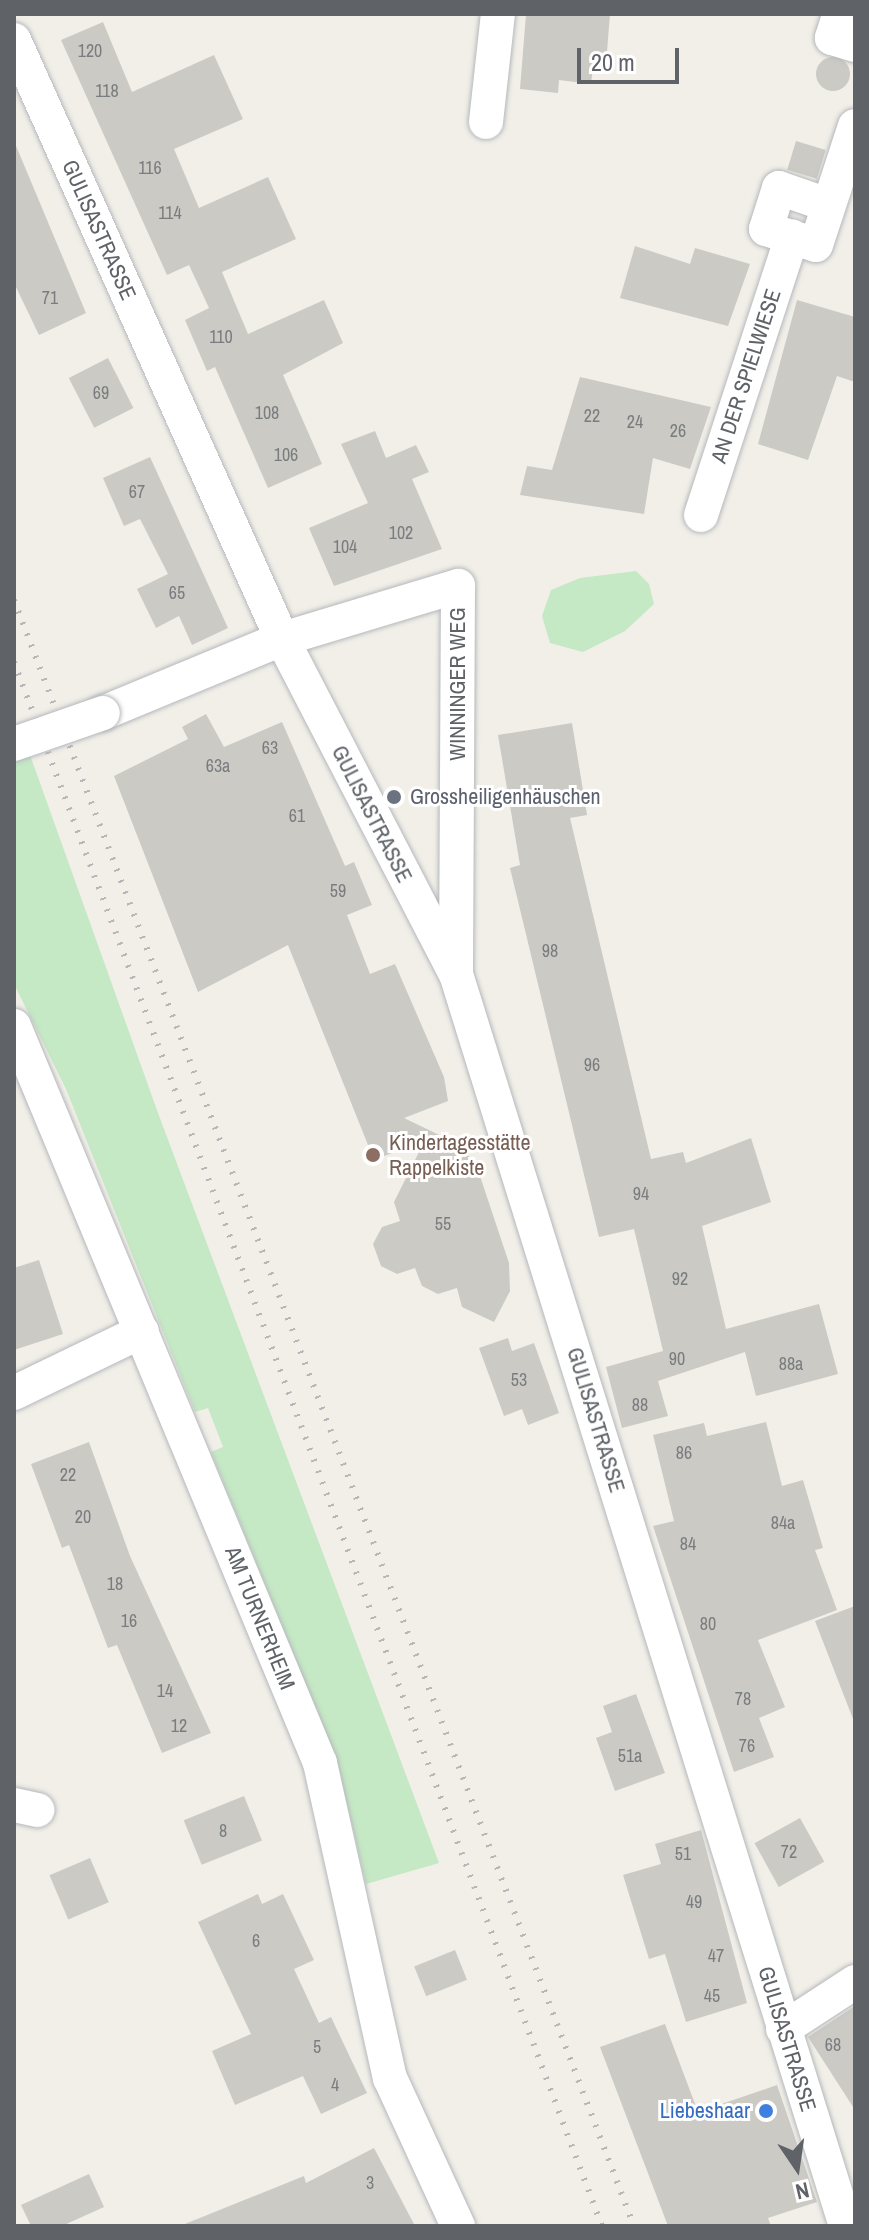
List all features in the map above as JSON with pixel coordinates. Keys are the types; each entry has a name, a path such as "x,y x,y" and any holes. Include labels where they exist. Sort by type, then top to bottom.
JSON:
{"street":[{"path":"486,122 498,14"},
{"path":"855,24 838,19 832,38 855,45"},
{"name":"GULISASTRASSE","path":"14,40 282,639 456,974 846,2226"},
{"path":"828,205 779,188 766,229 816,245 855,126"},
{"name":"AN DER SPIELWIESE","path":"701,515 792,237"},
{"name":"WINNINGER WEG","path":"282,639 458,586 456,974"},
{"path":"14,744 103,713 282,639"},
{"name":"AM TURNERHEIM","path":"14,1026 320,1763 390,2078 458,2226"},
{"path":"14,1393 142,1331"},
{"path":"783,2029 855,1982"}],"green space":[{"path":"636,571 649,584 654,604 625,631 583,652 550,643 542,616 551,590 580,578"},
{"path":"30,755 158,1113 439,1863 366,1884 336,1757 211,1452 223,1447 208,1408 195,1412 66,1089 14,984 14,760"}],"building":[{"path":"526,14 610,14 606,64 593,68 591,84 559,80 558,93 520,89"},
{"path":"103,22 132,92 214,55 243,119 174,149 199,208 268,177 296,239 222,272 248,334 324,300 343,343 283,375 322,464 268,488 215,367 207,371 185,320 209,308 189,265 167,275 61,40"},
{"path":"833,57 845,62 850,74 845,86 833,91 821,86 816,74 821,62"},
{"path":"14,141 86,313 39,335 14,283"},
{"path":"796,141 826,150 817,179 787,170"},
{"path":"635,246 690,264 695,248 750,264 728,326 620,298"},
{"path":"797,300 855,317 855,382 837,376 808,460 758,444"},
{"path":"108,358 133,408 94,428 69,378"},
{"path":"580,377 711,407 690,469 653,458 644,514 520,495 527,466 552,470"},
{"path":"375,431 386,458 416,445 429,472 412,479 442,549 334,586 309,528 368,503 341,444"},
{"path":"150,457 228,628 192,645 179,616 156,628 137,589 168,574 140,519 124,526 103,478"},
{"path":"206,714 224,747 282,722 345,866 354,862 372,905 347,915 370,974 395,964 444,1077 448,1101 404,1118 462,1146 478,1170 509,1263 510,1291 494,1322 462,1307 457,1288 438,1294 422,1286 415,1268 397,1274 381,1266 373,1244 382,1227 400,1221 394,1202 425,1140 374,1160 288,945 198,992 114,776 188,739 182,727"},
{"path":"572,723 587,815 570,818 651,1159 683,1152 686,1163 751,1138 771,1202 702,1226 726,1329 819,1304 838,1374 756,1396 745,1352 658,1381 668,1416 622,1428 606,1367 663,1351 634,1229 599,1237 510,868 520,865 498,735"},
{"path":"39,1260 63,1334 14,1350 14,1268"},
{"path":"508,1338 512,1351 534,1343 559,1413 528,1425 522,1409 504,1416 479,1348"},
{"path":"766,1422 782,1486 803,1480 823,1548 815,1550 837,1610 758,1640 785,1707 759,1718 774,1757 734,1772 653,1526 674,1521 653,1435 704,1423 707,1436"},
{"path":"89,1442 130,1556 211,1733 162,1753 117,1645 108,1648 69,1545 62,1548 31,1464"},
{"path":"855,1606 855,1718 853,1719 815,1621"},
{"path":"636,1694 665,1773 615,1791 596,1738 612,1732 603,1706"},
{"path":"244,1796 262,1841 202,1865 184,1820"},
{"path":"800,1818 824,1862 779,1887 755,1843"},
{"path":"701,1830 747,2003 686,2022 665,1954 649,1959 623,1875 661,1864 655,1844"},
{"path":"90,1858 109,1902 68,1919 49,1875"},
{"path":"258,1894 262,1904 283,1894 314,1960 294,1969 319,2023 331,2017 367,2093 321,2114 303,2076 235,2105 212,2051 251,2034 198,1922"},
{"path":"455,1950 467,1980 426,1996 414,1966"},
{"path":"855,2006 855,2110 808,2037"},
{"path":"665,2024 698,2112 777,2085 817,2202 768,2218 771,2226 668,2226 600,2047"},
{"path":"374,2148 415,2226 180,2226 304,2176 306,2183"},
{"path":"89,2174 104,2207 62,2226 31,2226 21,2205"}],"railway":[{"path":"14,600 634,2226"},
{"path":"14,662 602,2226"}],"place":[{"name":"Grossheiligenhäuschen","path":"394,797"},
{"name":"Kindertagesstätte Rappelkiste","path":"373,1155"},
{"name":"Liebeshaar","path":"766,2111"}]}
